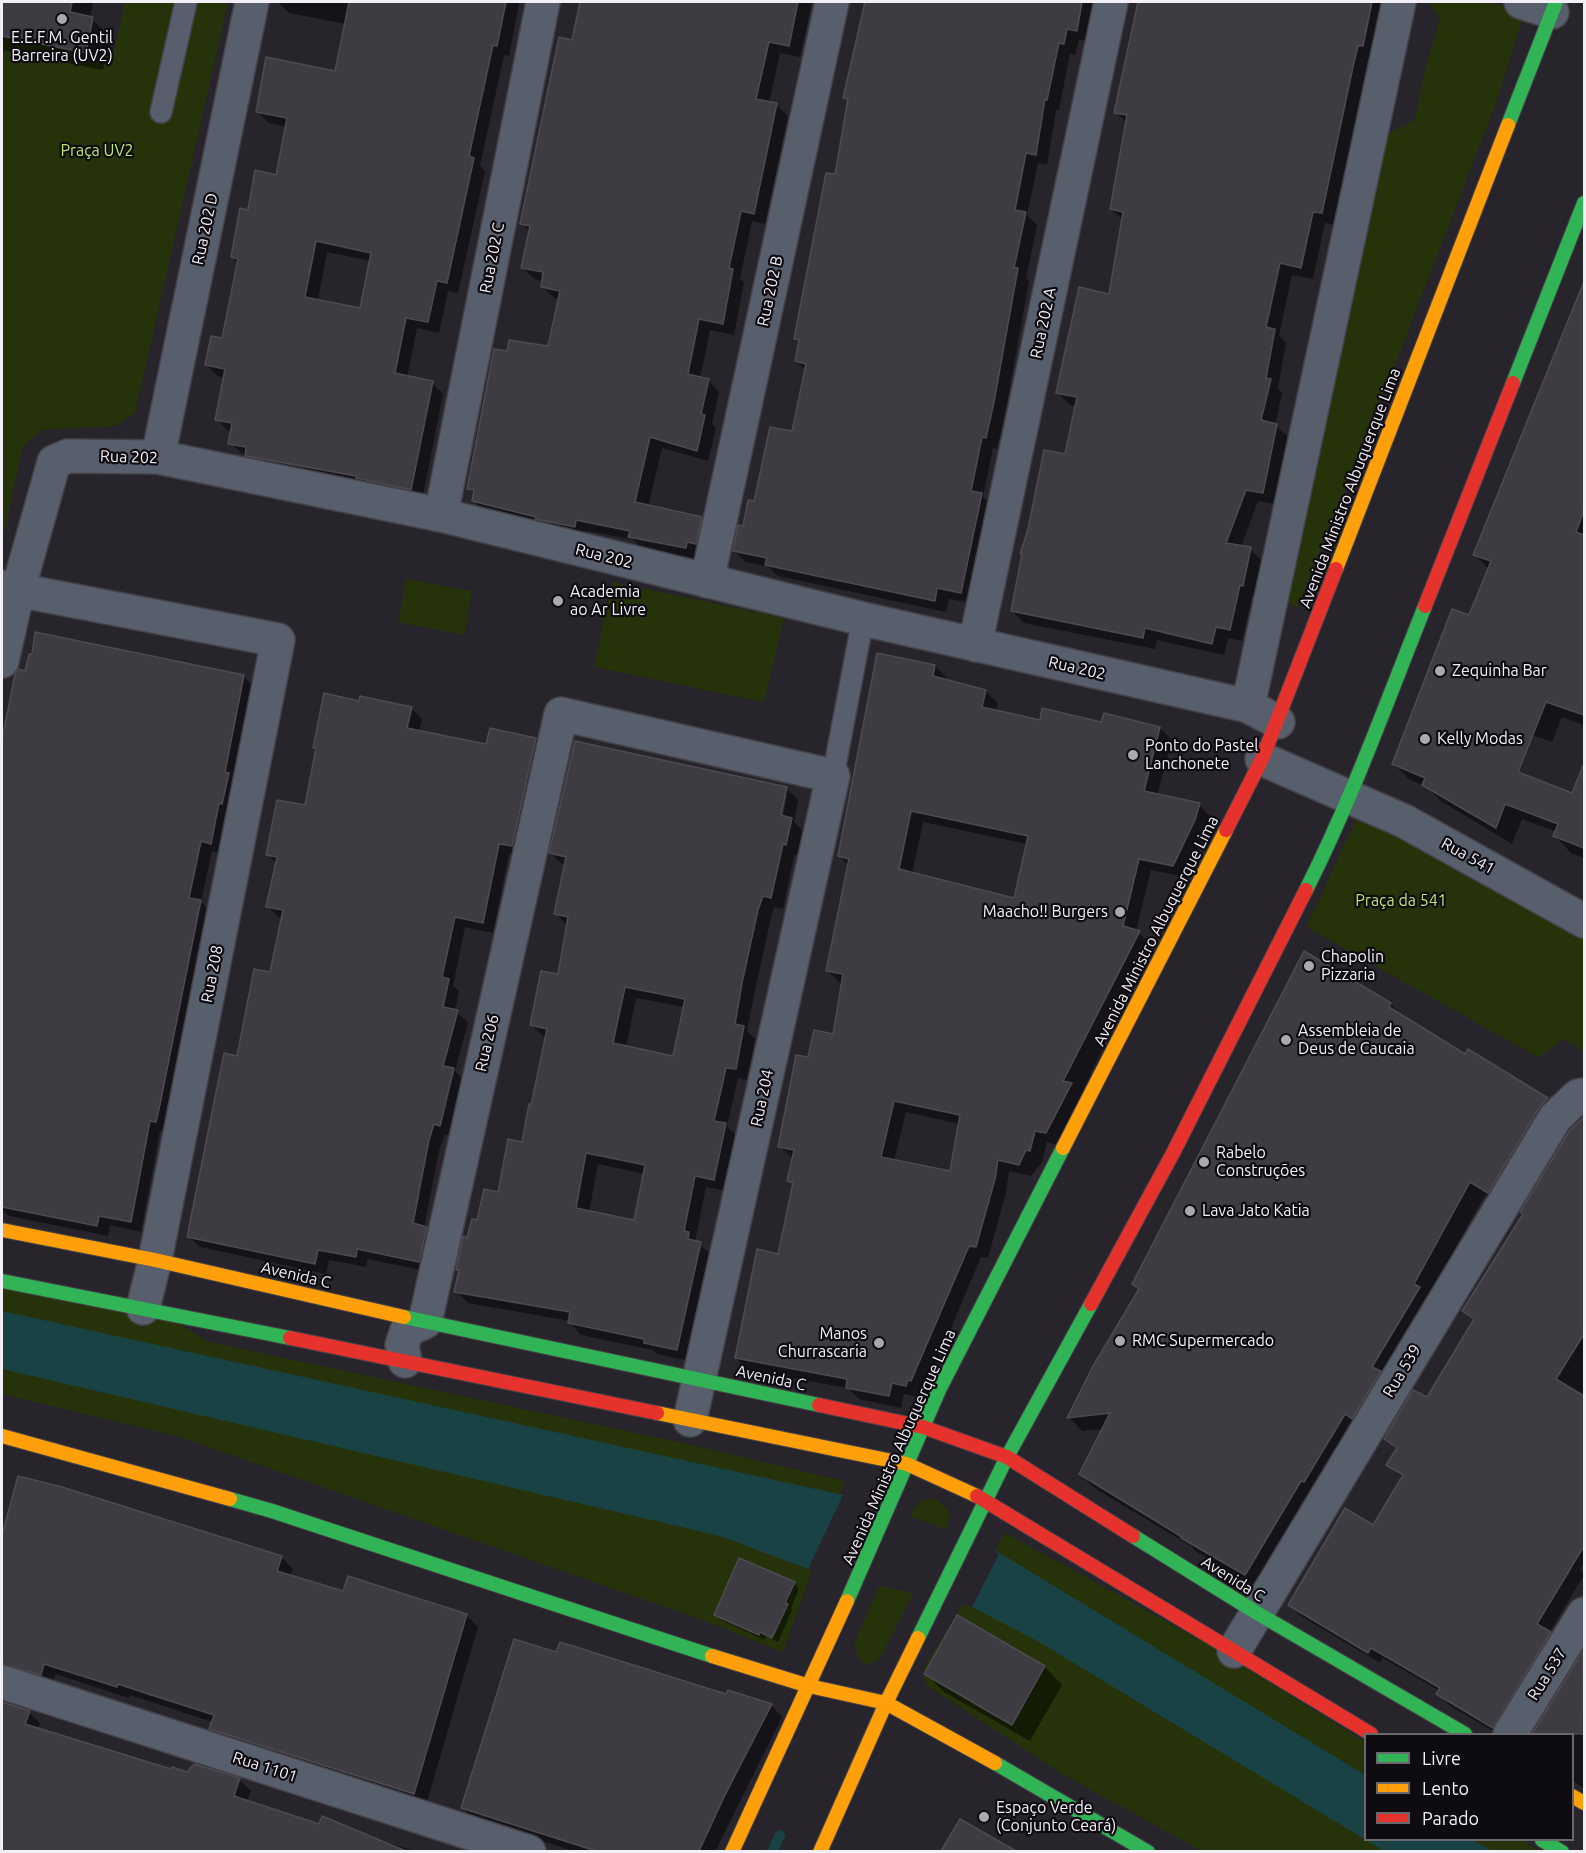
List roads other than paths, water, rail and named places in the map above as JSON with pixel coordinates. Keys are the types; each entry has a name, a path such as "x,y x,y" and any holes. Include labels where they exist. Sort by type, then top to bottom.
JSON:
{"street":[{"name":"Rua 202 D","path":"158,457 252,2"},
{"name":"Rua 202 C","path":"441,515 543,2"},
{"name":"Rua 202 B","path":"707,581 832,2"},
{"name":"Rua 202 A","path":"975,645 1111,2"},
{"path":"1248,706 1399,2"},
{"path":"1521,2 1554,7"},
{"name":"Avenida Ministro Albuquerque Lima","path":"732,1851 857,1580 940,1388 1262,759 1554,7"},
{"path":"820,1851 886,1703 1007,1457 1173,1152 1327,848 1584,203"},
{"name":"Rua 202","path":"10,588 54,462 68,456 158,457 441,515 863,619 1248,706 1278,722"},
{"path":"2,661 10,588"},
{"name":"Rua 208","path":"10,588 278,640 144,1308"},
{"name":"Rua 206","path":"425,1322 561,714 833,776"},
{"name":"Rua 541","path":"1262,759 1404,821 1584,921"},
{"name":"Rua 204","path":"690,1420 833,776"},
{"name":"Rua 539","path":"1234,1651 1555,1118 1581,1096"},
{"name":"Avenida C","path":"2,1230 155,1260 425,1322 922,1427 1007,1457 1257,1613 1463,1733"},
{"path":"2,1281 907,1464 986,1500 1369,1733"},
{"path":"405,1362 402,1345 407,1329 425,1322"},
{"path":"2,1436 272,1511 809,1686 886,1703 1018,1775 1148,1851"},
{"name":"Rua 537","path":"1511,1733 1584,1614"},
{"name":"Rua 1101","path":"2,1682 529,1851"},
{"path":"1545,1841 1562,1851"}],"lane":[{"path":"161,112 186,2"},
{"path":"833,776 863,619"}],"waterway":[{"path":"772,1852 780,1835"}],"place":[{"name":"E.E.F.M. Gentil Barreira (UV2)","path":"62,19"},
{"name":"Academia ao Ar Livre","path":"558,601"},
{"name":"Zequinha Bar","path":"1440,671"},
{"name":"Kelly Modas","path":"1425,739"},
{"name":"Ponto do Pastel Lanchonete","path":"1133,755"},
{"name":"Maacho!! Burgers","path":"1120,912"},
{"name":"Chapolin Pizzaria","path":"1309,966"},
{"name":"Assembleia de Deus de Caucaia","path":"1286,1040"},
{"name":"Rabelo Construções","path":"1204,1162"},
{"name":"Lava Jato Katia","path":"1190,1211"},
{"name":"RMC Supermercado","path":"1120,1341"},
{"name":"Manos Churrascaria","path":"879,1343"},
{"name":"Espaço Verde (Conjunto Ceará)","path":"984,1817"}],"park label":[{"name":"Praça UV2","path":"97,151"},
{"name":"Praça da 541","path":"1401,901"}]}
